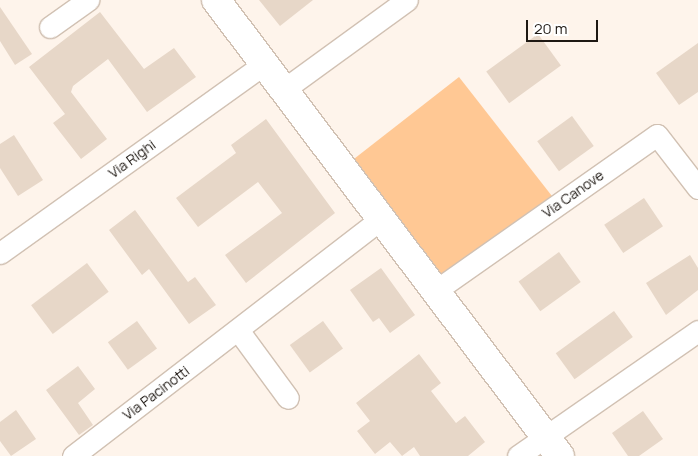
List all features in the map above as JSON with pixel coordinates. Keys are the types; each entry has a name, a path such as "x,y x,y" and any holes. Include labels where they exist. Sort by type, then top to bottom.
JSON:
{"street":[{"path":"50,27 88,0"},
{"path":"216,0 553,446"},
{"path":"284,90 407,0"},
{"name":"Via Righi","path":"0,253 264,64"},
{"name":"Via Canove","path":"435,291 657,136 698,188"},
{"name":"Via Pacinotti","path":"73,456 381,219"},
{"path":"238,330 288,398"},
{"path":"518,456 553,446 698,331"}],"shaded area":[{"path":"459,77 559,205 453,289 353,160"}],"building":[{"path":"259,0 313,0 280,26"},
{"path":"0,7 32,54 15,65 0,41"},
{"path":"100,12 144,69 174,48 196,77 147,112 108,59 73,86 71,92 107,139 81,159 53,123 65,114 29,67"},
{"path":"538,34 561,66 509,103 486,72"},
{"path":"698,43 698,92 679,105 656,73"},
{"path":"572,116 594,146 559,171 537,141"},
{"path":"266,119 335,213 246,283 225,255 282,213 258,182 198,227 176,198 236,153 231,145"},
{"path":"14,135 43,180 18,196 0,168 0,144"},
{"path":"644,198 663,226 623,253 604,225"},
{"path":"135,210 188,282 195,277 216,305 189,324 149,269 142,275 109,230"},
{"path":"559,252 581,282 540,311 519,281"},
{"path":"690,255 698,268 698,290 666,315 646,283"},
{"path":"87,263 109,292 53,334 31,305"},
{"path":"381,268 415,315 390,333 379,318 373,322 350,290"},
{"path":"614,311 633,337 575,379 556,353"},
{"path":"137,321 157,349 128,370 108,342"},
{"path":"323,321 343,349 310,373 290,345"},
{"path":"419,354 441,383 431,391 456,423 465,416 485,442 468,456 420,456 414,447 402,456 390,442 375,454 357,431 370,421 356,403"},
{"path":"78,366 95,389 78,403 93,425 79,435 46,390"},
{"path":"16,410 36,439 11,456 0,441 0,422"},
{"path":"643,411 663,439 639,456 628,456 612,433"}]}
